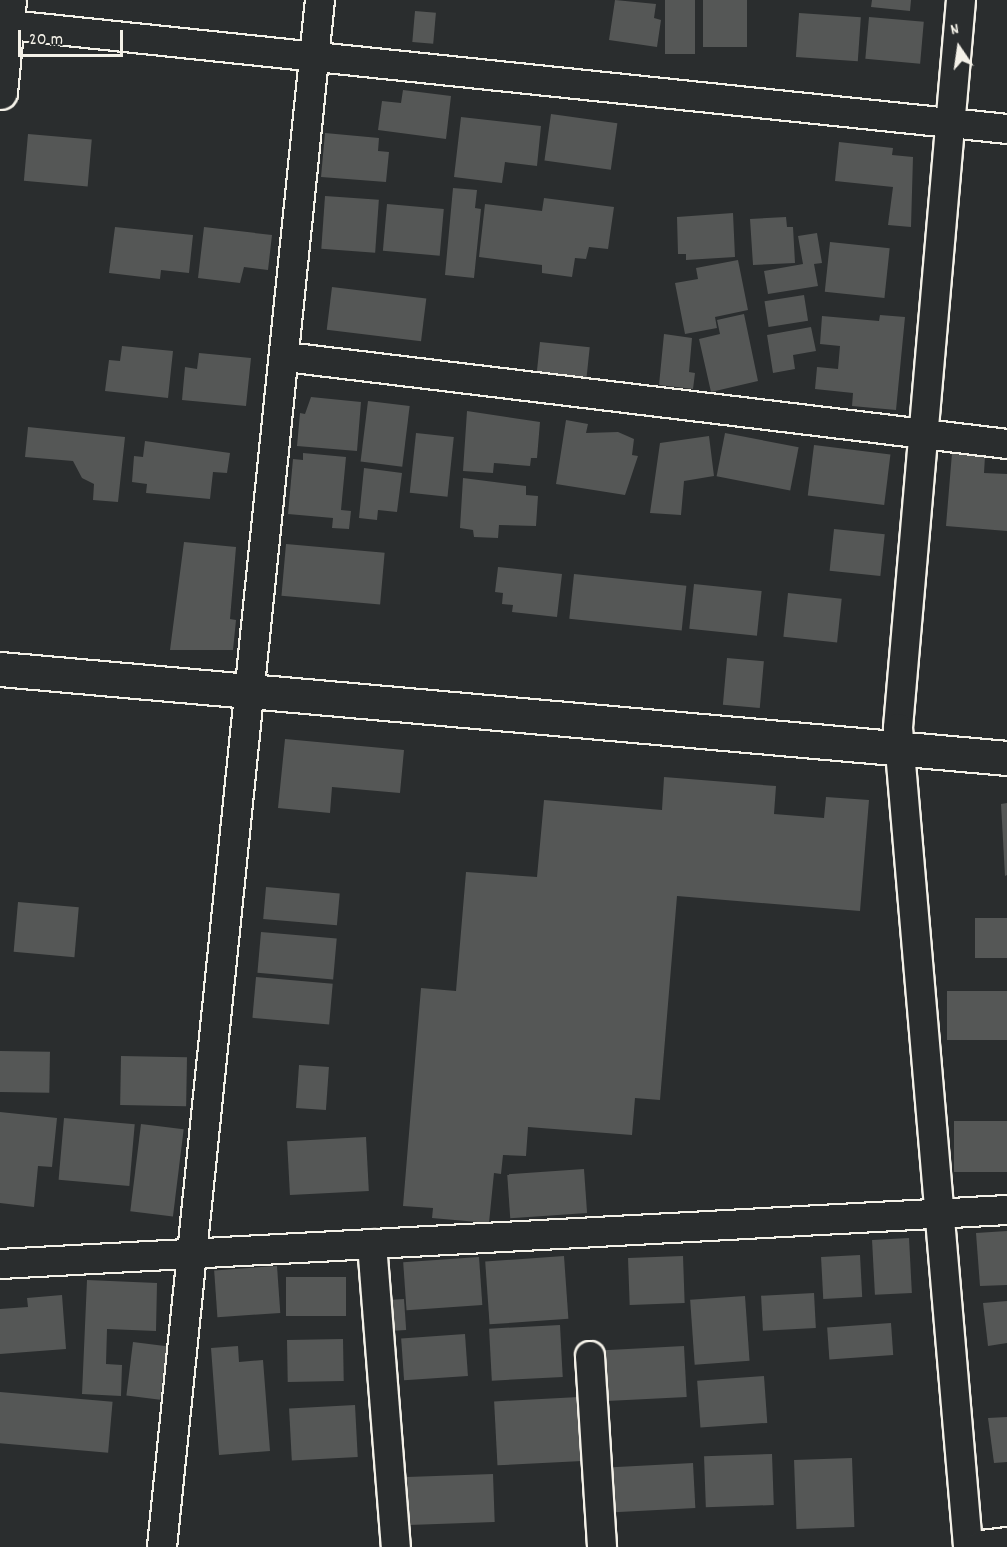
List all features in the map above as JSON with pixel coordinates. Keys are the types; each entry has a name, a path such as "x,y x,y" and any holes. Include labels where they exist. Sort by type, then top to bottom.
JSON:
{"street":[{"path":"162,1547 248,691 286,357 320,0"},
{"path":"961,0 900,749 943,1214 968,1547"},
{"path":"0,92 5,16 313,60 1007,129"},
{"path":"286,357 1007,444"},
{"path":"0,669 1007,758"},
{"path":"0,1264 1007,1210"},
{"path":"372,1244 396,1547"},
{"path":"590,1356 602,1547"},
{"path":"982,1547 1007,1544"}],"building":[{"path":"615,0 656,4 654,18 661,20 657,47 609,40"},
{"path":"665,0 695,0 695,54 665,54"},
{"path":"703,0 747,0 747,47 703,47"},
{"path":"872,0 911,0 910,11 871,7"},
{"path":"415,11 436,13 433,44 412,42"},
{"path":"799,13 861,17 858,61 796,57"},
{"path":"869,17 924,22 920,64 865,59"},
{"path":"403,90 451,96 446,139 378,130 382,101 401,103"},
{"path":"551,114 617,123 611,170 544,161"},
{"path":"461,117 541,126 537,166 505,162 502,183 454,177"},
{"path":"325,133 379,138 378,151 389,152 386,182 321,177"},
{"path":"28,134 92,140 88,186 24,181"},
{"path":"839,142 893,148 892,155 913,157 911,227 888,225 893,187 835,181"},
{"path":"453,188 477,190 475,208 481,209 474,278 445,275"},
{"path":"325,196 379,200 375,253 321,249"},
{"path":"544,198 614,207 608,249 589,247 586,259 575,258 572,277 542,273 542,265 479,257 485,204 542,211"},
{"path":"387,204 444,209 440,256 383,251"},
{"path":"733,213 735,257 686,260 686,254 678,254 677,217"},
{"path":"786,217 787,227 793,227 795,263 753,265 750,219"},
{"path":"115,227 193,235 189,273 161,270 160,279 109,273"},
{"path":"204,227 272,235 268,270 244,267 240,283 198,278"},
{"path":"817,233 822,263 814,264 818,286 768,294 764,271 803,264 798,236"},
{"path":"830,242 890,248 884,298 825,292"},
{"path":"738,260 748,310 715,317 717,328 685,334 675,283 698,279 696,268"},
{"path":"332,287 426,299 421,341 327,330"},
{"path":"804,295 808,321 769,327 764,301"},
{"path":"744,314 758,381 711,392 699,339 720,334 717,320"},
{"path":"880,315 905,317 896,410 852,406 853,393 815,389 817,367 838,369 840,346 820,344 822,316 879,321"},
{"path":"811,327 816,351 793,355 795,369 773,373 767,335"},
{"path":"664,334 692,338 689,372 695,373 693,389 659,385"},
{"path":"540,342 590,347 586,383 536,378"},
{"path":"122,346 173,351 168,398 105,391 109,360 120,361"},
{"path":"199,353 251,358 246,406 182,400 185,367 197,369"},
{"path":"311,397 361,402 357,451 297,446 300,413 305,414"},
{"path":"368,401 410,406 402,467 361,462"},
{"path":"467,411 540,422 537,458 531,458 530,466 494,463 493,473 463,471"},
{"path":"566,420 588,424 586,433 618,432 634,439 632,455 638,456 625,495 556,484"},
{"path":"28,427 125,437 118,502 93,500 94,484 82,478 73,461 25,457"},
{"path":"416,433 454,437 448,497 410,493"},
{"path":"725,433 799,447 790,491 717,476"},
{"path":"709,436 714,476 684,481 681,515 650,513 660,443"},
{"path":"145,441 230,453 227,473 213,472 210,499 146,493 147,484 132,482 134,456 143,457"},
{"path":"814,445 890,454 884,505 808,496"},
{"path":"303,453 346,457 341,510 351,511 349,529 332,528 333,518 288,514 293,459 303,460"},
{"path":"952,453 985,456 984,473 1007,474 1007,531 946,526"},
{"path":"364,468 402,473 397,512 378,510 377,520 359,518"},
{"path":"463,478 526,486 526,495 538,496 536,526 499,525 498,538 474,537 473,530 460,528"},
{"path":"834,529 885,534 880,576 830,571"},
{"path":"184,542 236,547 230,619 236,620 233,650 170,650"},
{"path":"286,544 385,553 380,604 281,596"},
{"path":"498,567 562,574 557,617 512,612 513,605 502,604 503,593 495,592"},
{"path":"574,574 686,586 682,631 569,619"},
{"path":"694,584 762,591 757,636 689,629"},
{"path":"788,593 842,599 837,642 783,637"},
{"path":"727,658 764,661 760,708 723,705"},
{"path":"285,739 404,750 400,793 332,787 330,813 278,808"},
{"path":"664,777 776,786 774,814 824,818 826,797 869,800 860,911 677,896 660,1100 635,1098 632,1135 528,1127 526,1156 503,1155 501,1174 494,1173 489,1223 432,1218 433,1208 403,1206 421,988 456,991 466,872 537,877 544,800 662,810"},
{"path":"1007,803 1007,875 1005,876 1001,804"},
{"path":"266,887 340,893 337,925 263,919"},
{"path":"18,902 79,907 74,957 14,952"},
{"path":"975,918 1007,918 1007,958 975,958"},
{"path":"261,932 337,939 333,979 257,973"},
{"path":"256,977 333,984 329,1025 252,1018"},
{"path":"947,991 1007,991 1007,1040 947,1040"},
{"path":"0,1051 50,1052 49,1093 0,1092"},
{"path":"121,1056 187,1057 186,1106 120,1105"},
{"path":"299,1065 329,1067 326,1110 296,1108"},
{"path":"0,1112 57,1118 52,1167 38,1166 34,1207 0,1203"},
{"path":"64,1118 135,1124 129,1186 59,1180"},
{"path":"954,1121 1007,1121 1007,1172 954,1172"},
{"path":"141,1124 184,1129 173,1217 130,1211"},
{"path":"366,1137 369,1191 290,1195 287,1141"},
{"path":"584,1169 587,1213 510,1218 507,1174"},
{"path":"1007,1231 1007,1285 980,1286 976,1233"},
{"path":"909,1238 912,1293 875,1295 872,1240"},
{"path":"860,1255 862,1297 823,1299 821,1257"},
{"path":"564,1256 568,1319 490,1324 485,1262"},
{"path":"683,1256 685,1303 630,1305 628,1258"},
{"path":"479,1257 482,1305 407,1310 403,1262"},
{"path":"277,1266 280,1313 217,1317 214,1270"},
{"path":"286,1277 346,1277 346,1316 286,1316"},
{"path":"87,1280 157,1283 156,1331 107,1329 106,1364 122,1365 121,1396 82,1394"},
{"path":"814,1293 816,1328 763,1331 761,1296"},
{"path":"62,1295 66,1349 0,1354 0,1309 28,1307 27,1298"},
{"path":"745,1296 750,1361 695,1365 690,1300"},
{"path":"404,1299 406,1330 394,1331 392,1300"},
{"path":"1007,1301 1007,1343 988,1346 983,1303"},
{"path":"891,1323 893,1355 829,1359 827,1327"},
{"path":"560,1325 563,1377 492,1381 489,1329"},
{"path":"465,1334 468,1376 404,1380 401,1338"},
{"path":"343,1339 344,1381 288,1382 287,1340"},
{"path":"133,1342 167,1346 160,1400 126,1396"},
{"path":"238,1346 239,1362 263,1360 270,1451 219,1455 211,1348"},
{"path":"684,1346 687,1397 607,1401 604,1350"},
{"path":"764,1376 767,1423 700,1428 697,1381"},
{"path":"0,1392 113,1402 108,1453 0,1443"},
{"path":"579,1397 582,1461 497,1465 494,1401"},
{"path":"355,1405 358,1457 292,1460 289,1408"},
{"path":"1007,1417 1007,1462 994,1463 988,1418"},
{"path":"772,1454 774,1505 706,1507 704,1456"},
{"path":"852,1458 854,1527 796,1529 794,1460"},
{"path":"693,1463 695,1508 614,1512 612,1467"},
{"path":"493,1474 495,1522 409,1525 407,1477"}]}
